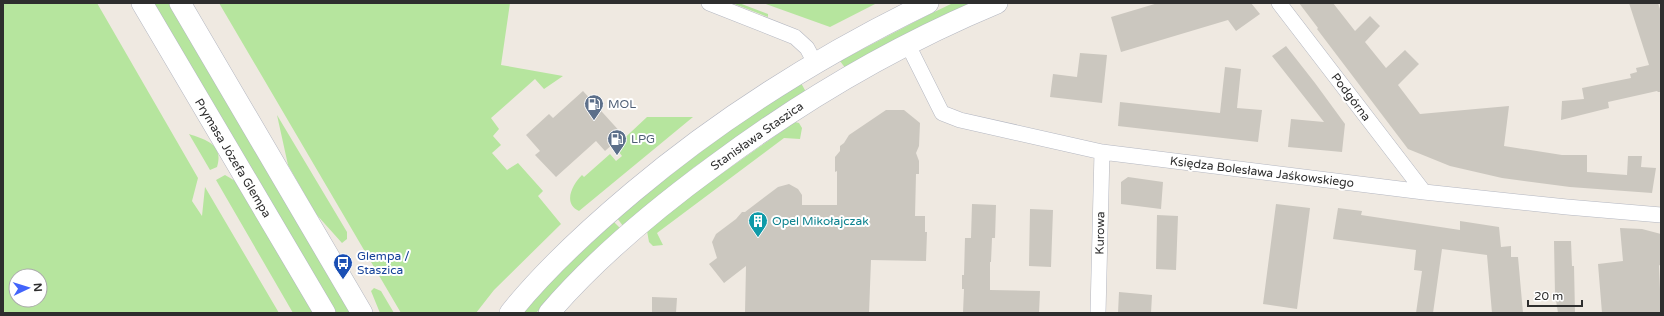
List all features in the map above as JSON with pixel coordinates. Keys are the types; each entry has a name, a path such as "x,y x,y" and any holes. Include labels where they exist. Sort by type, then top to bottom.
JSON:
{"main road":[{"name":"Prymasa Józefa Glempa","path":"142,3 325,313"},
{"path":"180,3 362,313"},
{"path":"510,313 530,289 583,236 667,163 751,102 816,63 928,3"},
{"name":"Stanisława Staszica","path":"549,313 602,257 629,232 691,182 762,130 806,102 908,45 997,3"}],"street":[{"path":"709,3 795,37 807,48 816,63"},
{"name":"Podgórna","path":"1279,3 1424,192"},
{"name":"Księdza Bolesława Jaśkowskiego","path":"908,45 942,112 960,120 1102,152 1424,192 1661,215"},
{"name":"Kurowa","path":"1098,313 1102,152"}],"green space":[{"path":"3,3 97,3 198,178 192,201 202,216 205,187 279,313 3,313"},
{"path":"153,3 169,3 350,313 335,313"},
{"path":"219,3 510,3 501,65 563,76 544,89 535,79 491,118 499,129 493,136 501,145 492,153 507,170 518,163 543,191 538,196 561,224 494,290 476,313 401,313"},
{"path":"732,3 739,3 768,14 768,17"},
{"path":"763,3 877,3 830,27"},
{"path":"953,3 974,3 846,69 840,61 926,16"},
{"path":"801,83 806,92 765,117 693,168 623,226 617,218 639,200 753,114"},
{"path":"277,115 347,232 347,239 342,243 316,214 288,165"},
{"path":"647,117 693,117 579,211 574,208 570,198 575,183 582,175 584,177 610,154 616,161 622,156 615,147"},
{"path":"795,122 799,123 802,128 800,139 784,138 657,233 663,245 653,246 649,242 647,231 697,191"},
{"path":"189,134 202,138 216,148 219,159 217,167 210,170"},
{"path":"225,175 237,182 313,313 293,313 216,180"},
{"path":"614,222 620,228 536,313 522,313 547,284"},
{"path":"374,288 381,291 394,313 380,313 371,291"}],"building":[{"path":"1158,3 1251,3 1260,14 1236,31 1228,20 1121,52 1111,17"},
{"path":"1299,3 1333,3 1355,31 1370,16 1380,26 1365,42 1386,68 1405,50 1419,64 1398,85 1420,114 1509,106 1504,146 1562,155 1587,155 1587,172 1627,175 1628,156 1642,156 1641,167 1656,168 1652,193 1570,187 1502,178 1450,166 1408,149"},
{"path":"1629,3 1658,3 1661,12 1661,92 1657,91 1608,102 1609,108 1561,120 1562,101 1584,99 1582,88 1631,78 1630,74 1637,72 1636,68 1649,65"},
{"path":"1286,46 1345,124 1342,152 1288,147 1291,119 1324,122 1272,56"},
{"path":"1080,53 1107,55 1102,103 1050,97 1053,74 1077,77"},
{"path":"1225,67 1241,69 1237,108 1262,110 1258,142 1118,126 1120,102 1220,113"},
{"path":"583,91 623,135 605,151 596,141 556,177 535,155 540,151 526,135 549,114 553,118"},
{"path":"886,110 904,110 920,123 919,146 916,153 919,161 919,174 916,174 915,216 925,216 925,232 927,232 926,261 871,260 869,313 745,313 746,266 724,283 709,264 717,258 712,242 716,234 736,219 742,212 745,212 778,187 789,184 798,189 802,195 802,205 837,205 837,171 835,172 835,157 840,151 840,146 849,135"},
{"path":"1128,177 1163,182 1161,209 1121,204 1121,182"},
{"path":"972,204 996,205 995,238 992,238 990,262 990,290 1040,291 1039,313 963,313 964,289 962,289 962,275 964,275 965,238 971,238"},
{"path":"1276,204 1310,208 1297,309 1263,304"},
{"path":"1338,208 1362,211 1361,215 1460,230 1460,221 1499,227 1501,247 1511,246 1511,257 1518,257 1523,313 1492,313 1487,255 1442,249 1433,313 1416,313 1422,271 1414,270 1416,250 1333,239"},
{"path":"1030,209 1053,210 1051,267 1029,266"},
{"path":"1157,215 1178,216 1176,270 1156,269"},
{"path":"1620,228 1642,229 1661,234 1661,266 1659,265 1661,313 1602,313 1598,264 1623,261"},
{"path":"1554,241 1571,241 1572,266 1574,266 1575,313 1558,313 1555,294"},
{"path":"1119,292 1152,295 1151,313 1118,313"},
{"path":"652,297 677,298 676,313 652,313"}],"place":[{"name":"MOL","path":"594,121"},
{"name":"LPG","path":"617,156"},
{"name":"Opel Mikołajczak","path":"758,238"},
{"name":"Glempa / Staszica","path":"343,280"}]}
